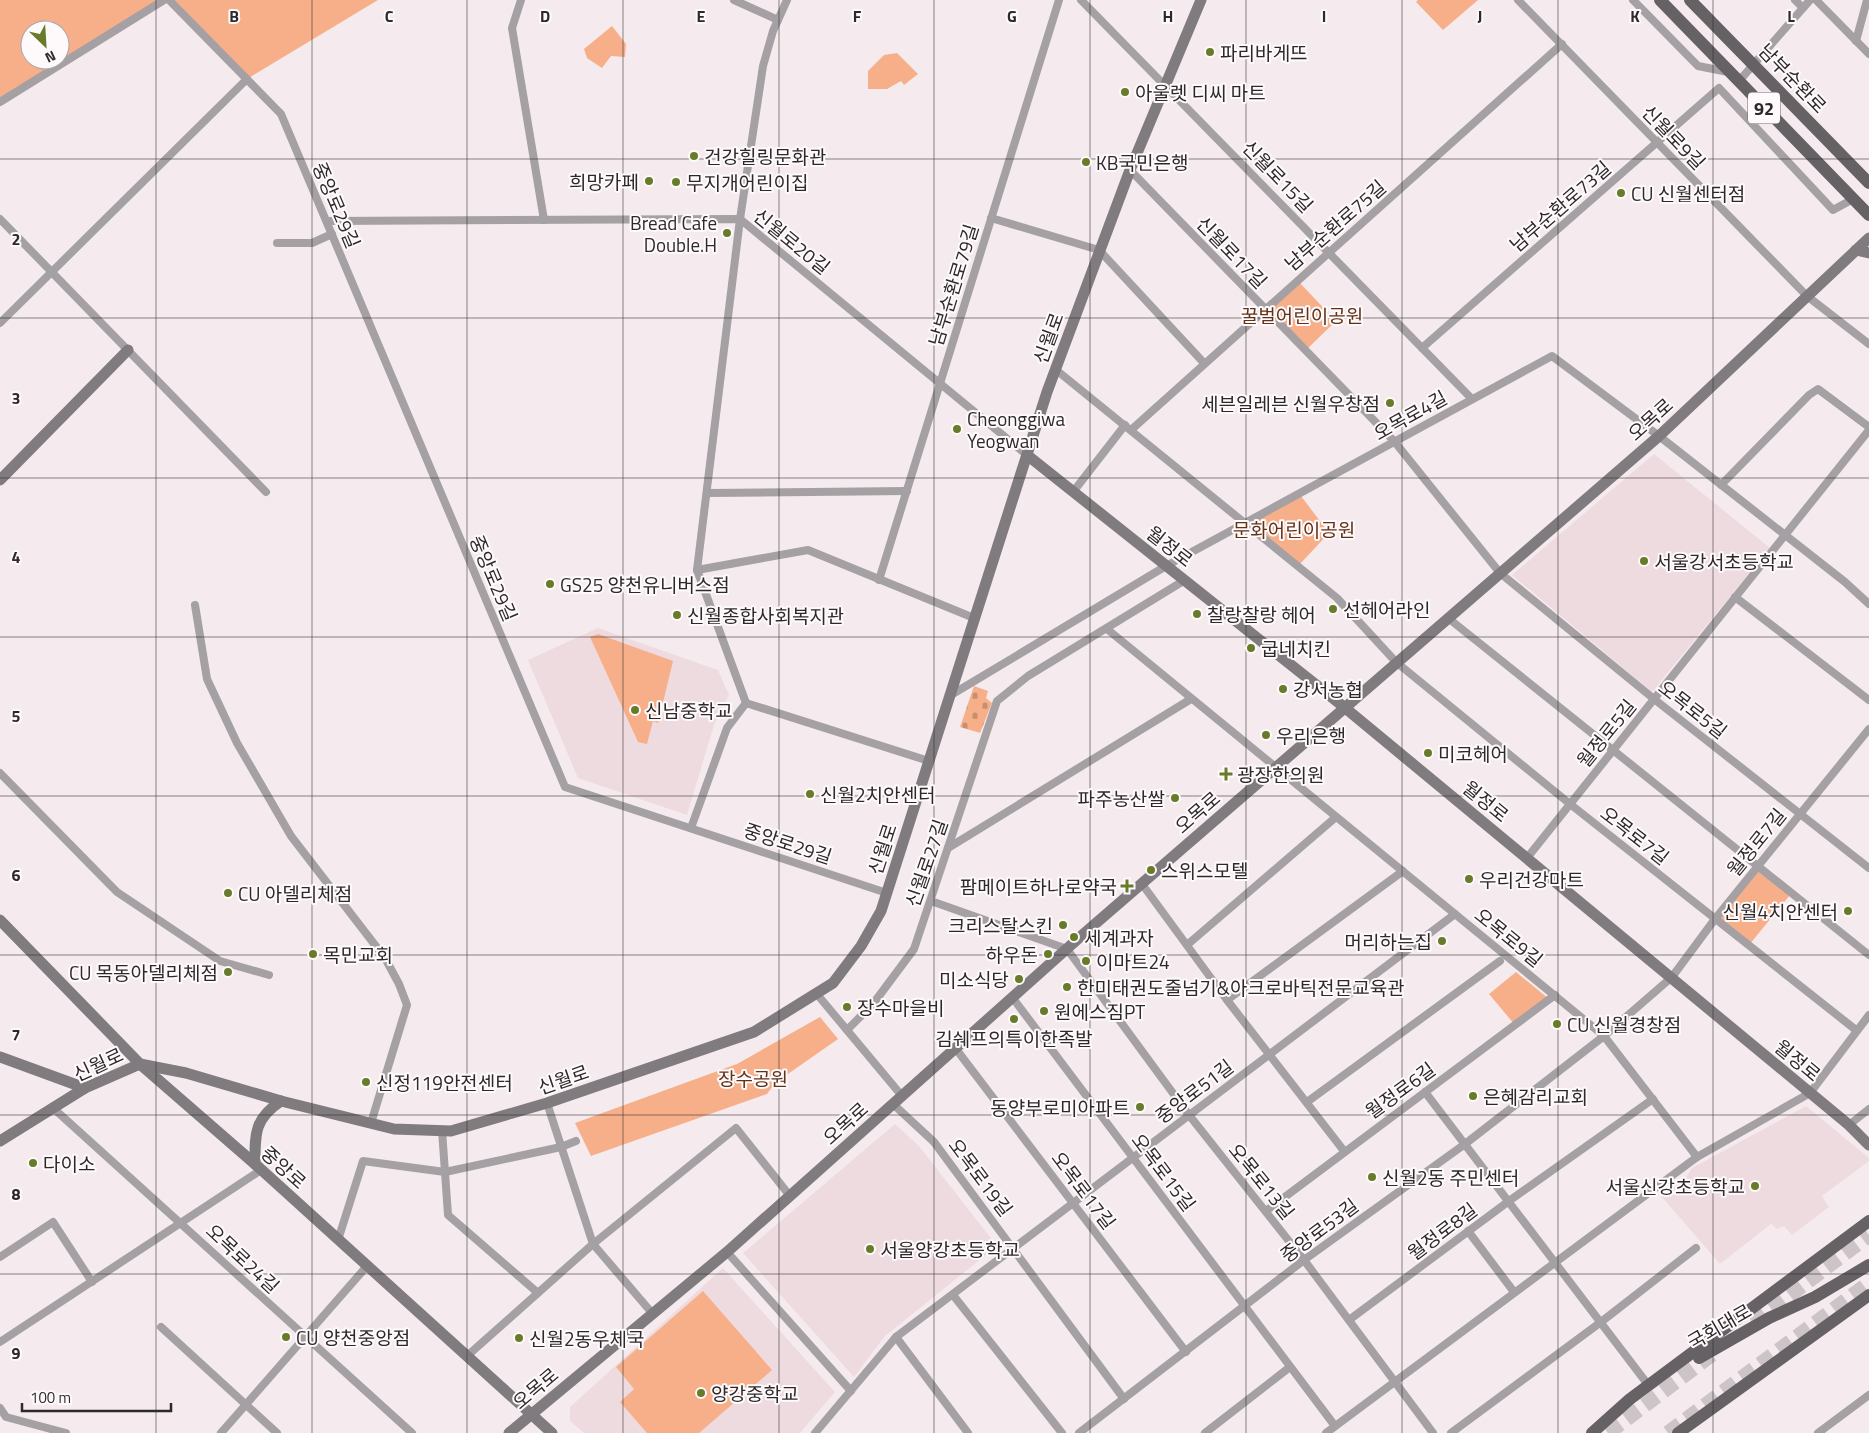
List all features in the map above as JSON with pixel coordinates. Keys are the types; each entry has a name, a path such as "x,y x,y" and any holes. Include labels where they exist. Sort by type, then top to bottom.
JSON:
{"main road":[{"name":"신월로","path":"0,1141 85,1088 140,1064 186,1074 281,1101 394,1129 451,1131 547,1103 754,1032 833,983 861,946 881,911 1055,369 1130,170 1201,0"},
{"name":"92","path":"1660,0 1869,215"},
{"name":"남부순환로","path":"1690,0 1869,182"},
{"name":"오목로","path":"509,1433 727,1252 1012,997 1344,707 1659,436 1869,238"},
{"path":"1856,250 1869,253"},
{"path":"0,480 128,350"},
{"name":"월정로","path":"1027,455 1344,707 1672,977 1849,1125 1869,1145"},
{"name":"중앙로","path":"0,920 140,1064 258,1167 552,1433"},
{"path":"0,1057 85,1088"},
{"path":"258,1167 255,1144 260,1119 266,1111 281,1101"},
{"path":"1594,1432 1630,1399 1869,1221"},
{"name":"국회대로","path":"1594,1432 1634,1406 1704,1354 1769,1318 1815,1297 1869,1265"},
{"path":"1854,1304 1869,1290"},
{"path":"1678,1433 1869,1295"}],"street":[{"path":"0,102 164,0"},
{"name":"중앙로29길","path":"169,0 281,114 565,787 887,892"},
{"path":"520,0 512,28 544,220"},
{"path":"734,0 778,20"},
{"path":"746,702 697,570 740,220 763,66 778,20 787,0"},
{"name":"남부순환로79길","path":"879,580 1059,0"},
{"name":"신월로15길","path":"1081,0 1166,84 1472,399"},
{"name":"신월로9길","path":"1518,0 1807,296 1869,344"},
{"path":"1633,0 1698,66 1734,77 1753,64 1810,0"},
{"path":"1795,0 1803,8"},
{"path":"1816,0 1869,54"},
{"path":"1856,41 1867,0"},
{"name":"남부순환로75길","path":"1128,428 1204,363 1562,44"},
{"path":"0,323 247,79"},
{"name":"남부순환로73길","path":"1422,348 1719,88 1833,210 1852,199"},
{"name":"신월로17길","path":"1130,170 1394,441 1500,573"},
{"path":"991,218 1099,250 1204,363"},
{"path":"0,219 266,492"},
{"name":"신월로20길","path":"327,221 740,220 1027,455"},
{"path":"278,243 312,243 332,234"},
{"name":"오목로4길","path":"1166,566 1552,356 1659,436"},
{"path":"1055,369 1337,598 1396,662"},
{"path":"1721,485 1809,395 1818,389 1869,429"},
{"path":"1074,492 1128,428"},
{"name":"월정로5길","path":"1527,858 1869,429"},
{"path":"1659,436 1869,604"},
{"path":"707,493 907,491"},
{"path":"697,570 808,550 974,618"},
{"path":"950,695 1166,566"},
{"name":"오목로5길","path":"1500,573 1654,699 1869,868"},
{"name":"신월로27길","path":"847,1030 873,1004 914,949 997,701 1028,676 1184,580"},
{"path":"1735,597 1869,700"},
{"path":"195,605 207,678 236,743 291,836 385,958 407,1004 372,1123"},
{"path":"1448,618 1869,955"},
{"name":"오목로9길","path":"1107,629 1274,768 1604,1036 1697,1157"},
{"name":"오목로7길","path":"1396,662 1570,804 1856,1030"},
{"path":"948,848 1191,699"},
{"path":"691,828 727,728 746,702"},
{"path":"746,702 929,761"},
{"name":"월정로7길","path":"1672,977 1715,919 1869,729"},
{"path":"0,773 117,892 220,961 269,975"},
{"path":"1187,945 1336,817"},
{"path":"1227,1000 1403,871"},
{"path":"1142,884 1227,1000 1344,1151"},
{"path":"930,901 1067,949"},
{"name":"중앙로51길","path":"815,1433 896,1337 1455,914"},
{"name":"오목로13길","path":"1067,949 1189,1115 1304,1260 1432,1433"},
{"path":"1307,1102 1500,961"},
{"name":"중앙로53길","path":"1079,1433 1246,1307 1304,1260 1465,1144 1604,1036 1672,977"},
{"path":"816,994 847,1030 897,1100"},
{"name":"월정로6길","path":"1266,1211 1555,995"},
{"name":"오목로15길","path":"1012,997 1335,1426"},
{"path":"1326,1433 1697,1157 1810,1093 1869,1015"},
{"name":"오목로17길","path":"956,1048 1186,1352"},
{"path":"1425,1092 1556,1261 1649,1386"},
{"name":"월정로8길","path":"1349,1320 1509,1201 1652,1099"},
{"name":"오목로19길","path":"897,1100 934,1142 1124,1399"},
{"path":"547,1103 593,1244 652,1313"},
{"name":"오목로24길","path":"52,1107 412,1433"},
{"path":"1849,1125 1869,1109"},
{"path":"466,1356 593,1244 736,1128 790,1196"},
{"path":"442,1130 448,1215 538,1293"},
{"path":"338,1240 363,1161 445,1172 561,1147 576,1141"},
{"path":"0,1342 181,1223 258,1167"},
{"path":"0,1257 53,1222 92,1282"},
{"path":"1468,1231 1514,1292"},
{"path":"1452,1433 1601,1322 1696,1248"},
{"path":"727,1252 851,1391"},
{"path":"221,1433 367,1266"},
{"path":"953,1295 1062,1433"},
{"path":"161,1327 277,1433"},
{"path":"896,1337 968,1433"},
{"path":"1204,1433 1290,1367"},
{"path":"1818,1433 1869,1395"},
{"path":"0,1408 6,1417 66,1433"}],"shaded area":[{"name":"서울강서초등학교","path":"1654,454 1770,548 1652,692 1512,575"},
{"name":"신남중학교","path":"598,628 718,670 729,695 714,725 687,815 578,778 528,660"},
{"name":"서울신강초등학교","path":"1806,1106 1869,1158 1869,1161 1822,1196 1829,1207 1792,1235 1784,1226 1777,1229 1771,1224 1720,1264 1661,1196 1687,1176 1692,1168"},
{"name":"서울양강초등학교","path":"895,1124 919,1146 997,1246 885,1336 854,1377 743,1253"},
{"path":"723,1268 835,1392 800,1433 584,1433 570,1421 570,1407"}],"green space":[{"path":"0,0 164,0 70,58 70,20 20,20 20,70 51,70 0,102"},
{"path":"169,0 378,0 247,79"},
{"path":"1418,0 1478,0 1443,30 1416,2"},
{"path":"612,26 626,44 625,57 611,56 602,68 587,58 584,49"},
{"path":"897,53 918,74 904,85 901,81 887,89 868,89 868,71 884,55"},
{"name":"꿀벌어린이공원","path":"1298,281 1336,321 1306,350 1268,309"},
{"name":"문화어린이공원","path":"1301,496 1329,533 1300,564 1257,532 1256,521"},
{"path":"598,634 673,661 658,723 653,721 647,744 638,742 590,637"},
{"path":"974,686 988,691 986,698 992,703 980,733 960,727"},
{"path":"1758,869 1790,895 1749,945 1717,919"},
{"path":"1516,972 1549,999 1515,1025 1489,994"},
{"name":"장수공원","path":"820,1017 838,1039 775,1083 767,1094 591,1156 575,1123 737,1064"},
{"path":"703,1291 772,1370 699,1433 647,1433 620,1402 634,1389 616,1367"}],"tunnel":[{"path":"1753,1323 1869,1235"},
{"path":"1668,1433 1869,1283"},
{"path":"1608,1433 1715,1352"}],"place":[{"name":"파리바게뜨","path":"1210,52"},
{"name":"아울렛 디씨 마트","path":"1125,92"},
{"name":"건강힐링문화관","path":"694,156"},
{"name":"KB국민은행","path":"1086,162"},
{"name":"희망카페","path":"649,181"},
{"name":"무지개어린이집","path":"676,182"},
{"name":"CU 신월센터점","path":"1621,193"},
{"name":"Bread Cafe Double.H","path":"727,233"},
{"name":"세븐일레븐 신월우창점","path":"1390,403"},
{"name":"Cheonggiwa Yeogwan","path":"957,429"},
{"name":"서울강서초등학교","path":"1644,561"},
{"name":"GS25 양천유니버스점","path":"550,584"},
{"name":"선헤어라인","path":"1333,609"},
{"name":"찰랑찰랑 헤어","path":"1197,614"},
{"name":"신월종합사회복지관","path":"677,615"},
{"name":"굽네치킨","path":"1251,648"},
{"name":"강서농협","path":"1283,689"},
{"name":"신남중학교","path":"635,710"},
{"name":"우리은행","path":"1266,735"},
{"name":"미코헤어","path":"1428,753"},
{"name":"광장한의원","path":"1226,774"},
{"name":"신월2치안센터","path":"810,794"},
{"name":"파주농산쌀","path":"1175,798"},
{"name":"스위스모텔","path":"1151,870"},
{"name":"우리건강마트","path":"1469,879"},
{"name":"팜메이트하나로약국","path":"1127,886"},
{"name":"CU 아델리체점","path":"228,893"},
{"name":"신월4치안센터","path":"1848,911"},
{"name":"크리스탈스킨","path":"1063,925"},
{"name":"세계과자","path":"1074,937"},
{"name":"머리하는집","path":"1442,941"},
{"name":"목민교회","path":"313,954"},
{"name":"하우돈","path":"1048,954"},
{"name":"이마트24","path":"1086,961"},
{"name":"CU 목동아델리체점","path":"228,972"},
{"name":"미소식당","path":"1019,979"},
{"name":"한미태권도줄넘기&아크로바틱전문교육관","path":"1067,987"},
{"name":"장수마을비","path":"847,1007"},
{"name":"원에스짐PT","path":"1044,1011"},
{"name":"김쉐프의특이한족발","path":"1014,1019"},
{"name":"CU 신월경창점","path":"1557,1024"},
{"name":"신정119안전센터","path":"366,1082"},
{"name":"은혜감리교회","path":"1473,1096"},
{"name":"동양부로미아파트","path":"1140,1107"},
{"name":"다이소","path":"33,1163"},
{"name":"신월2동 주민센터","path":"1372,1177"},
{"name":"서울신강초등학교","path":"1755,1186"},
{"name":"서울양강초등학교","path":"870,1249"},
{"name":"CU 양천중앙점","path":"286,1337"},
{"name":"신월2동우체국","path":"519,1338"},
{"name":"양강중학교","path":"701,1393"}]}
